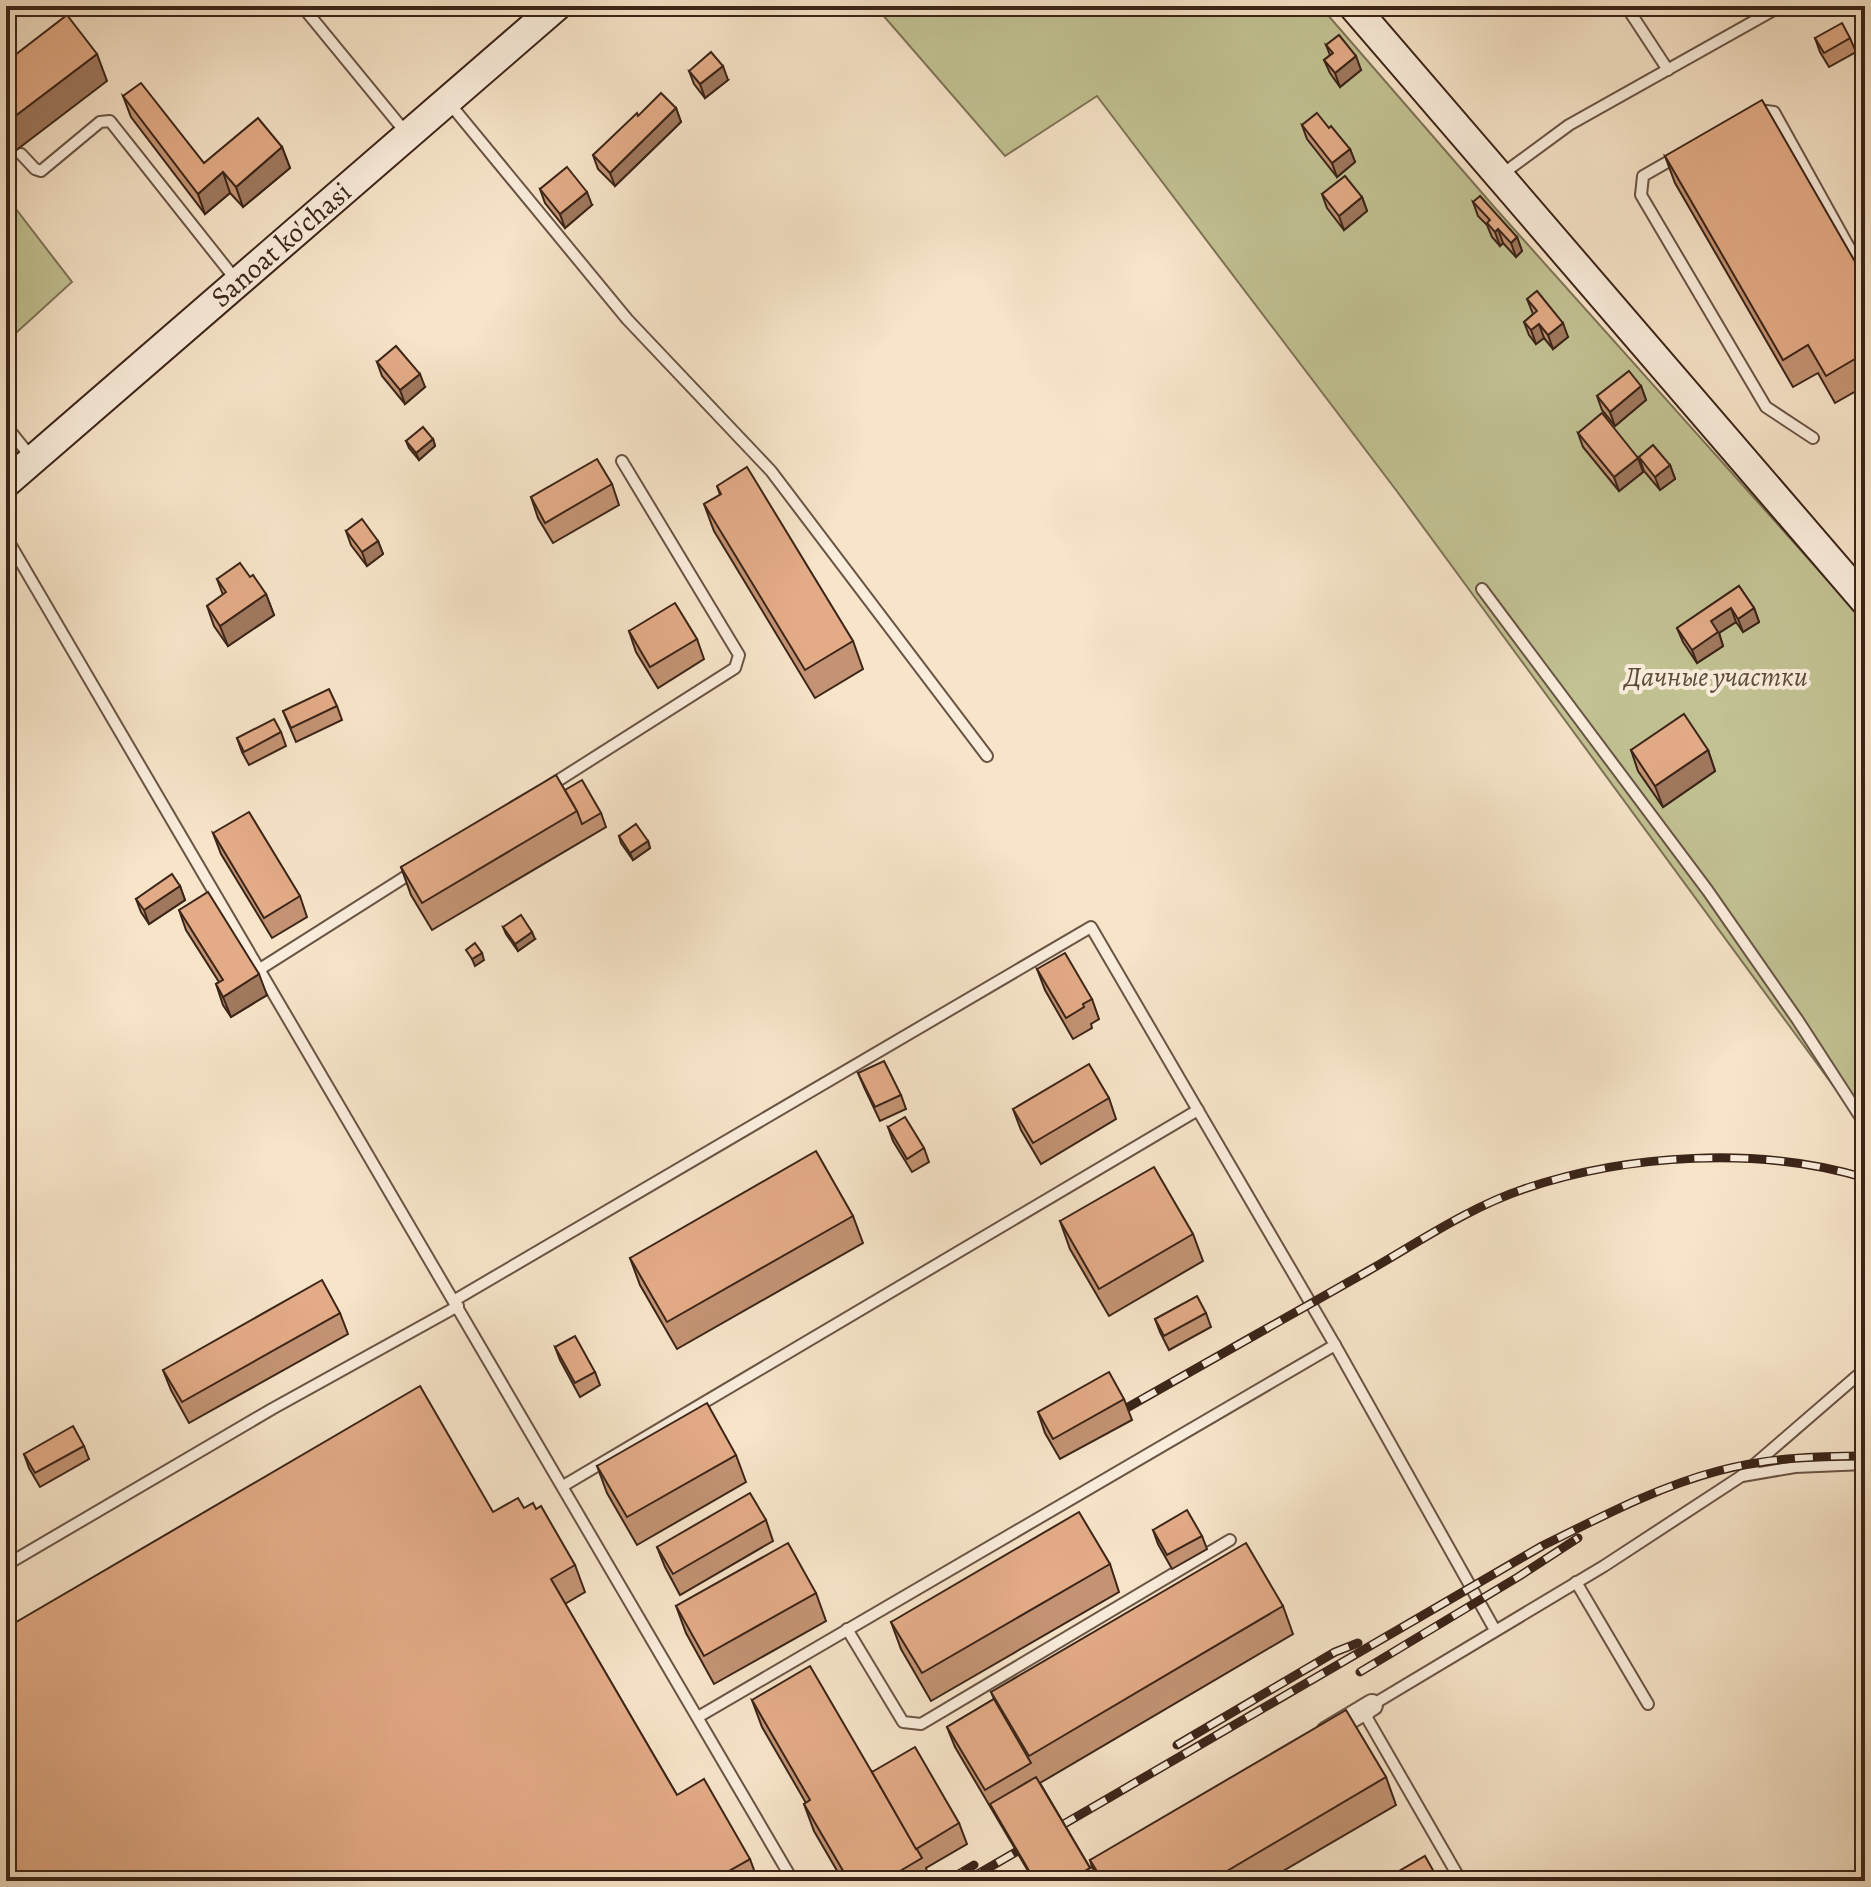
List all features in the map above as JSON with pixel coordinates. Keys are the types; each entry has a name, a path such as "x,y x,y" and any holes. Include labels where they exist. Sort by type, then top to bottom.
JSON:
{"main road":[{"name":"Sanoat ko'chasi","path":"6,483 557,6"},
{"path":"1353,6 1865,601"}],"street":[{"path":"1304,1745 1372,1705"}],"lane":[{"path":"302,6 407,134"},
{"path":"1626,6 1668,70"},
{"path":"1499,176 1569,125 1781,6"},
{"path":"447,100 627,319 771,471 987,756"},
{"path":"1744,118 1757,110 1774,112 1865,276"},
{"path":"21,154 41,171 100,122 110,121 237,281"},
{"path":"1694,147 1643,176 1641,195 1766,407 1813,438"},
{"path":"6,426 33,458"},
{"path":"537,793 735,668 739,655 622,461"},
{"path":"6,537 793,1881"},
{"path":"1482,589 1708,891 1864,1121"},
{"path":"260,969 432,860"},
{"path":"6,1565 1091,927 1335,1345 1495,1630"},
{"path":"563,1486 1198,1110"},
{"path":"698,1717 1335,1345"},
{"path":"1461,1881 1367,1718 1372,1705 1576,1582 1740,1477 1865,1369"},
{"path":"1740,1477 1795,1467 1865,1464"},
{"path":"847,1629 903,1722 921,1724 1230,1540"},
{"path":"1576,1582 1648,1704"}],"green space":[{"name":"Дачные участки","path":"875,6 1320,6 1496,209 1865,622 1865,1129 1396,490 1097,96 1005,156"},
{"path":"6,196 72,282 6,342"}],"building":[{"path":"67,15 97,54 6,123 6,62"},
{"path":"1842,23 1850,38 1824,53 1815,38"},
{"path":"1339,35 1356,56 1335,73 1324,60 1333,53 1326,45"},
{"path":"6,42 16,54 6,62"},
{"path":"711,52 723,66 700,84 689,71"},
{"path":"141,83 204,163 258,118 282,147 236,187 223,172 198,194 123,96"},
{"path":"661,93 676,108 610,173 593,155"},
{"path":"1762,100 1865,279 1865,353 1826,376 1808,345 1783,360 1665,156"},
{"path":"1317,113 1350,149 1332,163 1302,125"},
{"path":"567,167 587,192 560,214 540,189"},
{"path":"1345,176 1362,197 1339,216 1322,194"},
{"path":"1480,196 1517,237 1511,243 1498,229 1495,232 1487,223 1490,220 1473,202"},
{"path":"1537,291 1563,323 1548,335 1539,324 1531,330 1524,322 1537,311 1527,299"},
{"path":"396,346 420,374 400,390 377,362"},
{"path":"1629,371 1641,386 1610,412 1597,396"},
{"path":"1602,413 1638,458 1614,477 1578,433"},
{"path":"423,427 433,439 416,453 406,441"},
{"path":"1653,445 1670,465 1655,477 1639,457"},
{"path":"597,459 612,484 545,523 531,497"},
{"path":"747,467 853,641 805,670 704,504 721,494 717,486"},
{"path":"362,519 378,541 362,552 346,531"},
{"path":"240,563 266,594 220,626 207,606 226,592 217,579"},
{"path":"1739,586 1754,608 1738,619 1731,608 1711,621 1718,632 1692,650 1677,628"},
{"path":"675,603 697,639 650,667 629,631"},
{"path":"329,689 337,706 291,728 283,711"},
{"path":"1684,714 1708,750 1655,786 1631,750"},
{"path":"274,719 281,732 244,752 237,738"},
{"path":"556,775 577,811 422,903 401,867"},
{"path":"582,780 601,813 582,824 565,790"},
{"path":"249,812 300,896 264,918 213,833"},
{"path":"636,824 648,841 630,853 619,836"},
{"path":"172,874 180,886 144,910 136,899"},
{"path":"208,892 259,974 223,997 216,984 223,980 179,910"},
{"path":"521,915 532,932 515,944 503,927"},
{"path":"475,943 482,953 472,959 466,950"},
{"path":"1065,953 1092,999 1066,1018 1037,969"},
{"path":"884,1061 901,1095 875,1107 858,1073"},
{"path":"1089,1064 1109,1098 1033,1143 1013,1109"},
{"path":"905,1117 924,1148 907,1159 888,1127"},
{"path":"816,1151 853,1216 667,1322 630,1258"},
{"path":"1154,1167 1193,1234 1099,1289 1060,1221"},
{"path":"322,1280 340,1313 182,1402 163,1370"},
{"path":"1197,1296 1206,1313 1164,1336 1155,1319"},
{"path":"575,1336 595,1372 575,1383 555,1347"},
{"path":"1109,1372 1124,1399 1053,1439 1038,1412"},
{"path":"420,1386 493,1512 518,1498 524,1508 533,1503 536,1509 541,1506 575,1565 551,1579 677,1795 704,1779 750,1859 711,1881 6,1881 6,1628"},
{"path":"707,1403 736,1455 627,1517 597,1466"},
{"path":"73,1426 84,1446 35,1473 24,1454"},
{"path":"750,1493 766,1520 673,1574 657,1547"},
{"path":"1187,1510 1202,1536 1167,1555 1153,1530"},
{"path":"1079,1512 1110,1564 922,1673 891,1622"},
{"path":"788,1543 816,1593 704,1656 676,1606"},
{"path":"1246,1543 1283,1606 1029,1756 991,1692"},
{"path":"810,1666 922,1858 883,1881 849,1881 804,1804 810,1800 752,1700"},
{"path":"994,1699 1031,1763 985,1790 947,1727"},
{"path":"1346,1710 1386,1777 1210,1881 1103,1881 1090,1860"},
{"path":"915,1747 959,1823 916,1849 872,1772"},
{"path":"1036,1777 1090,1868 1068,1881 1035,1881 990,1804"},
{"path":"1425,1856 1439,1881 1382,1881"},
{"path":"1092,1867 1101,1881 1068,1881"}],"railway":[{"path":"1109,1418 1444,1226 1524,1189 1606,1168 1694,1158 1782,1161 1865,1178"},
{"path":"966,1881 1542,1546 1607,1514 1651,1494 1736,1467 1791,1459 1865,1456"},
{"path":"1360,1672 1578,1538"},
{"path":"1177,1745 1335,1652 1358,1643"},
{"path":"947,1881 974,1865"}]}
